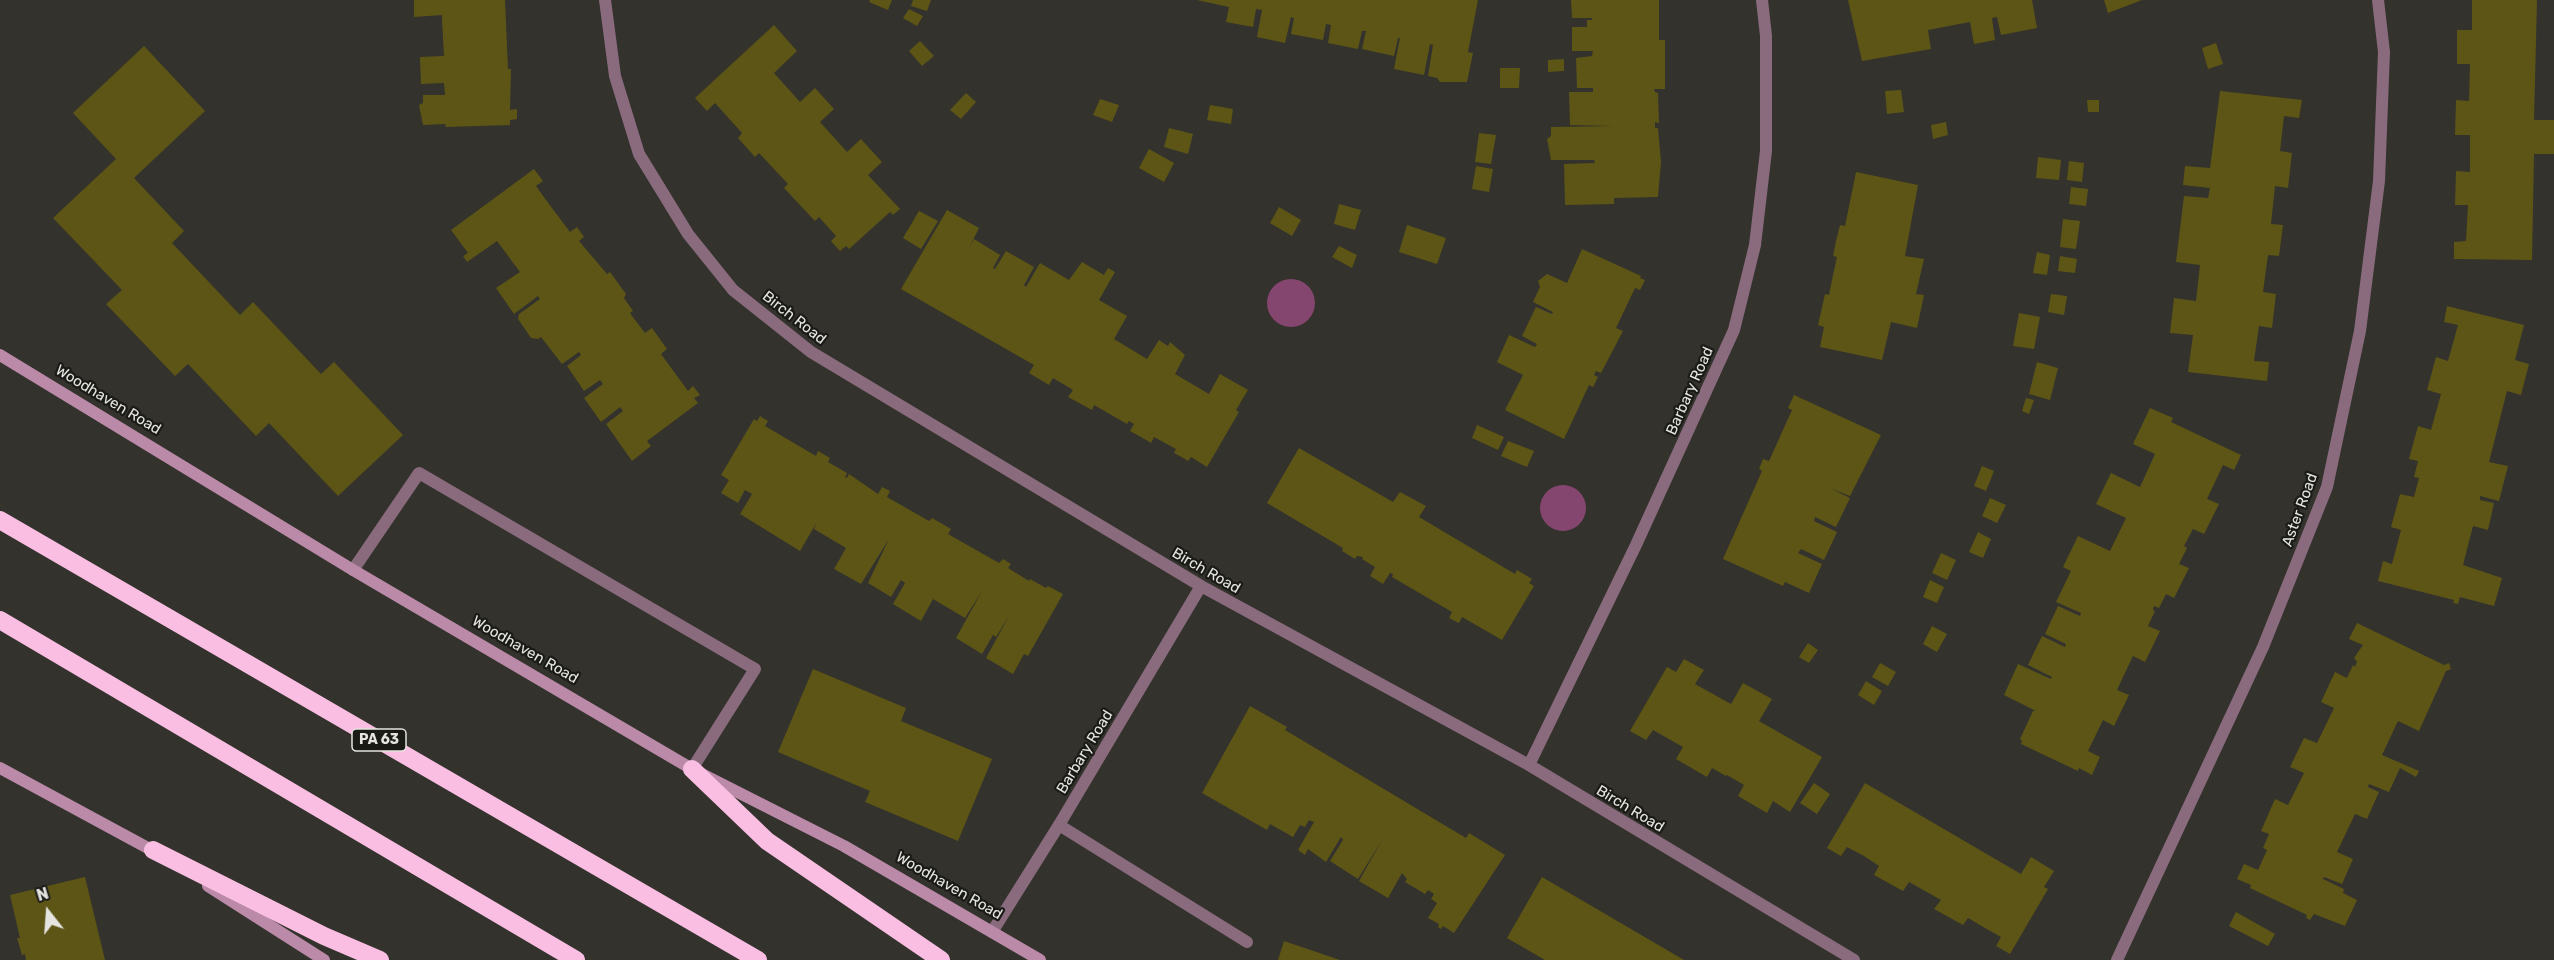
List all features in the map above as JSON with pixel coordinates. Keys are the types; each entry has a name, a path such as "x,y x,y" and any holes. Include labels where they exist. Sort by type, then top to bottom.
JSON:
{"highway":[{"name":"PA 63","path":"0,520 758,960"},
{"path":"0,620 576,960"},
{"path":"692,769 767,842 941,960"},
{"path":"153,850 324,936 380,960"}],"main road":[{"name":"Woodhaven Road","path":"0,355 353,570 692,769 844,846 1040,960"},
{"path":"0,768 153,850 324,960"}],"street":[{"name":"Birch Road","path":"605,0 615,76 639,154 688,234 734,290 811,352 1201,586 1528,765 1854,960"},
{"name":"Barbary Road","path":"1528,765 1636,546 1734,330 1755,245 1766,150 1766,36 1762,0"},
{"name":"Aster Road","path":"2117,960 2263,647 2327,487 2360,331 2379,181 2384,52 2378,0"},
{"path":"353,570 419,473 755,669 692,769"},
{"name":"Barbary Road","path":"992,932 1059,825 1201,586"},
{"path":"1059,825 1247,942"}],"shaded area":[{"path":"1291,279 1308,286 1315,303 1308,320 1291,327 1274,320 1267,303 1274,286"},
{"path":"1563,485 1579,492 1586,508 1579,524 1563,531 1547,524 1540,508 1547,492"}],"building":[{"path":"414,0 505,0 508,69 511,69 510,110 517,109 517,119 510,120 510,125 446,127 445,124 423,125 419,105 423,103 423,95 445,95 444,83 421,84 420,57 444,56 442,15 414,17"},
{"path":"870,0 892,0 888,10 869,2"},
{"path":"913,0 931,0 927,11 911,6"},
{"path":"1197,0 1478,0 1468,52 1473,53 1467,82 1440,82 1437,78 1428,76 1433,45 1430,44 1424,75 1394,69 1400,38 1398,38 1394,56 1362,49 1366,31 1362,31 1358,49 1328,43 1331,25 1326,24 1323,40 1291,34 1294,18 1291,17 1285,43 1257,37 1262,10 1256,9 1253,27 1226,22 1229,7"},
{"path":"1571,0 1659,0 1659,40 1665,40 1665,89 1654,89 1658,93 1659,123 1655,122 1655,128 1658,128 1661,162 1658,197 1614,198 1614,204 1565,205 1564,164 1595,163 1594,160 1551,160 1547,139 1551,136 1551,127 1614,126 1570,125 1569,92 1593,92 1593,88 1577,88 1576,58 1592,56 1593,51 1572,51 1572,27 1587,27 1587,20 1592,20 1592,18 1572,18"},
{"path":"1848,0 2032,0 2037,28 2001,35 1997,17 1992,18 1995,40 1974,44 1970,22 1928,30 1931,49 1862,61"},
{"path":"2104,0 2142,0 2108,13"},
{"path":"2472,0 2537,0 2534,120 2554,120 2554,154 2534,154 2532,260 2454,259 2454,242 2466,241 2468,205 2455,205 2456,171 2470,172 2470,135 2455,135 2456,100 2469,101 2470,64 2457,64 2457,30 2472,30"},
{"path":"909,9 923,16 917,26 903,18"},
{"path":"774,25 797,51 774,73 800,102 815,88 834,109 820,122 847,152 861,139 882,162 868,175 900,209 893,215 890,212 849,249 846,246 840,251 831,241 836,236 819,217 815,221 784,188 788,184 759,153 755,157 738,138 742,133 715,103 707,111 695,98"},
{"path":"920,41 934,56 922,66 909,51"},
{"path":"2216,43 2223,64 2208,69 2202,48"},
{"path":"144,46 205,111 134,178 184,231 172,243 240,315 253,302 321,374 334,362 403,435 338,496 269,423 256,436 188,364 175,376 106,304 122,290 53,218 116,159 73,113"},
{"path":"1564,59 1564,71 1548,72 1548,60"},
{"path":"1500,68 1520,68 1519,88 1500,88"},
{"path":"1901,90 1904,112 1887,114 1885,91"},
{"path":"2220,91 2302,100 2299,118 2284,116 2280,151 2292,153 2288,188 2275,186 2271,224 2283,225 2279,256 2268,255 2263,292 2276,294 2272,328 2259,326 2254,361 2269,362 2267,381 2188,372 2193,335 2170,333 2174,298 2196,301 2200,265 2176,262 2184,196 2208,198 2210,188 2183,185 2185,166 2210,168"},
{"path":"966,93 976,102 961,119 950,110"},
{"path":"1100,99 1119,105 1112,122 1093,115"},
{"path":"2087,100 2099,100 2099,112 2088,112"},
{"path":"1210,105 1233,109 1231,124 1207,120"},
{"path":"1946,122 1948,135 1933,139 1931,125"},
{"path":"1169,128 1193,134 1188,154 1164,147"},
{"path":"1479,133 1496,135 1491,164 1475,162"},
{"path":"1149,149 1174,163 1164,182 1139,168"},
{"path":"2038,157 2061,160 2059,180 2036,178"},
{"path":"2069,161 2084,163 2082,182 2067,180"},
{"path":"1476,166 1493,169 1489,192 1472,189"},
{"path":"534,169 543,181 536,186 549,204 570,232 577,227 584,237 579,241 607,274 610,272 626,294 624,298 633,311 630,313 632,316 645,333 652,328 667,349 661,354 688,391 693,386 700,395 694,398 698,403 647,441 651,446 632,461 606,424 623,411 620,407 601,422 584,398 603,384 600,380 584,391 567,366 581,355 579,352 562,364 541,337 531,338 518,319 519,314 540,299 538,296 514,314 496,288 520,272 497,241 467,262 463,256 468,253 451,230"},
{"path":"1856,172 1918,185 1905,256 1924,259 1916,294 1924,295 1917,328 1891,322 1882,360 1820,347 1824,327 1818,325 1825,294 1829,295 1837,257 1833,256 1836,241 1840,225 1845,226"},
{"path":"2071,187 2088,189 2086,206 2069,204"},
{"path":"1339,204 1361,210 1355,230 1334,224"},
{"path":"1279,207 1301,220 1292,236 1270,223"},
{"path":"947,210 979,228 967,252 974,239 1000,255 993,268 995,269 1006,251 1034,267 1024,285 1026,287 1040,263 1069,280 1082,262 1104,275 1108,268 1115,272 1099,300 1127,316 1114,339 1147,359 1159,340 1168,346 1170,342 1185,355 1175,374 1209,394 1220,374 1248,390 1236,410 1239,412 1207,467 1191,457 1188,461 1174,453 1176,449 1154,437 1151,443 1130,431 1134,424 1129,421 1127,424 1094,405 1092,410 1068,397 1073,390 1053,378 1049,385 1029,373 1034,365 901,289"},
{"path":"919,211 938,221 921,249 903,238"},
{"path":"2063,219 2080,221 2076,249 2060,247"},
{"path":"1407,225 1446,238 1437,264 1399,252"},
{"path":"1339,246 1357,255 1352,268 1332,257"},
{"path":"1582,249 1641,276 1640,278 1645,280 1640,290 1635,288 1616,328 1623,331 1601,373 1596,371 1594,375 1598,377 1593,387 1589,385 1564,439 1505,410 1523,375 1497,362 1509,335 1535,347 1537,344 1522,336 1536,307 1552,314 1553,312 1533,302 1540,287 1538,281 1547,274 1567,283"},
{"path":"2037,252 2050,255 2047,275 2033,273"},
{"path":"2060,256 2077,259 2075,273 2058,271"},
{"path":"2051,294 2067,296 2064,315 2048,312"},
{"path":"2447,306 2524,325 2515,360 2529,364 2521,395 2507,391 2489,462 2508,466 2499,501 2480,496 2480,500 2494,503 2488,530 2473,526 2463,565 2502,578 2494,606 2460,597 2458,604 2453,603 2454,600 2378,581 2383,561 2392,564 2401,530 2391,527 2400,494 2414,497 2419,478 2414,477 2418,461 2409,459 2418,426 2431,430 2441,394 2427,390 2436,357 2448,361 2458,325 2444,322"},
{"path":"2019,313 2040,317 2034,349 2013,346"},
{"path":"2037,362 2058,368 2050,400 2029,394"},
{"path":"1794,395 1881,435 1850,496 1830,488 1850,498 1836,527 1815,517 1814,521 1837,532 1824,560 1801,549 1798,553 1822,564 1809,593 1785,582 1783,586 1723,559 1762,471 1759,469 1763,459 1769,461 1792,410 1788,408"},
{"path":"2026,398 2034,400 2029,414 2022,411"},
{"path":"2150,408 2173,418 2171,422 2241,455 2234,470 2223,465 2207,499 2219,504 2204,534 2193,529 2184,546 2187,548 2179,564 2189,568 2174,598 2166,594 2159,608 2154,606 2155,611 2148,626 2160,631 2145,662 2133,656 2117,690 2129,695 2114,726 2103,720 2088,751 2100,757 2092,775 2079,768 2078,771 2021,744 2020,739 2033,711 2036,711 2004,695 2018,664 2051,679 2052,677 2028,665 2042,636 2065,647 2066,644 2045,634 2058,606 2080,616 2081,613 2056,602 2071,571 2063,567 2078,536 2110,551 2126,518 2096,504 2111,473 2140,487 2155,454 2133,444"},
{"path":"760,416 768,421 765,426 816,456 818,451 830,458 828,462 847,473 845,477 847,478 849,474 878,494 882,487 890,491 887,497 929,521 932,518 951,529 948,534 999,563 1003,559 1011,564 1008,568 1029,581 1030,579 1063,594 1028,656 1024,654 1013,674 986,658 1010,614 996,637 993,635 982,654 956,638 982,591 965,618 933,599 921,621 893,604 905,583 901,580 891,597 868,583 889,539 861,584 834,569 846,548 814,529 817,522 800,551 740,514 752,494 745,490 738,503 721,493 729,480 721,475 754,419 757,421"},
{"path":"1477,425 1504,437 1498,450 1472,438"},
{"path":"1508,441 1534,451 1527,467 1501,456"},
{"path":"1299,448 1393,502 1400,492 1426,506 1419,517 1515,574 1517,570 1532,579 1529,583 1534,586 1502,640 1462,617 1459,623 1449,618 1452,612 1392,577 1393,574 1390,573 1383,584 1370,576 1375,567 1362,559 1363,557 1357,556 1355,559 1342,551 1343,548 1267,503"},
{"path":"1982,466 1994,471 1986,491 1974,486"},
{"path":"1990,498 2006,505 1997,523 1982,516"},
{"path":"1978,532 1991,539 1983,558 1969,552"},
{"path":"1941,553 1956,560 1947,580 1932,573"},
{"path":"1930,580 1944,587 1937,603 1923,597"},
{"path":"2357,623 2444,665 2449,663 2451,669 2446,671 2419,731 2398,721 2382,755 2419,771 2416,777 2400,768 2389,792 2369,784 2368,787 2379,792 2367,819 2355,814 2337,852 2353,859 2342,884 2324,877 2323,879 2344,889 2343,893 2357,900 2345,926 2314,914 2310,920 2306,918 2307,915 2250,888 2251,885 2237,879 2244,864 2258,870 2267,850 2263,848 2269,834 2261,831 2275,799 2288,805 2304,773 2290,767 2304,738 2317,743 2334,708 2321,702 2335,672 2347,678 2353,665 2355,667 2357,662 2354,658 2363,645 2349,639"},
{"path":"1932,626 1947,634 1937,652 1923,644"},
{"path":"1808,643 1818,650 1809,663 1799,657"},
{"path":"1684,659 1704,670 1695,684 1731,704 1743,683 1772,699 1759,721 1822,757 1790,812 1773,801 1767,813 1738,796 1744,785 1712,768 1707,777 1676,759 1683,747 1653,730 1646,740 1630,731 1667,667 1676,672"},
{"path":"1880,663 1896,672 1888,686 1872,677"},
{"path":"813,669 906,708 901,721 992,759 958,841 865,802 870,791 778,752"},
{"path":"1866,681 1882,691 1874,705 1858,695"},
{"path":"1250,706 1287,727 1285,730 1466,838 1469,833 1505,855 1454,933 1443,926 1441,929 1438,927 1439,924 1428,918 1437,903 1431,899 1434,894 1428,890 1425,894 1405,882 1407,879 1402,873 1388,898 1359,881 1382,840 1358,879 1330,861 1343,840 1341,837 1326,862 1308,849 1305,855 1298,850 1314,822 1309,820 1305,827 1300,825 1293,837 1270,824 1267,830 1202,793"},
{"path":"1814,783 1830,794 1817,814 1800,803"},
{"path":"1865,783 2021,874 2031,857 2054,871 2044,887 2048,889 2010,954 1996,946 2001,937 1968,918 1963,925 1934,909 1941,900 1909,882 1903,891 1874,875 1879,866 1847,847 1841,856 1827,848"},
{"path":"85,877 105,960 26,960 25,954 22,955 17,938 20,938 10,895"},
{"path":"1542,877 1684,960 1545,960 1507,938"},
{"path":"2236,912 2275,934 2268,946 2229,926"},
{"path":"1284,941 1340,960 1278,960"}]}
